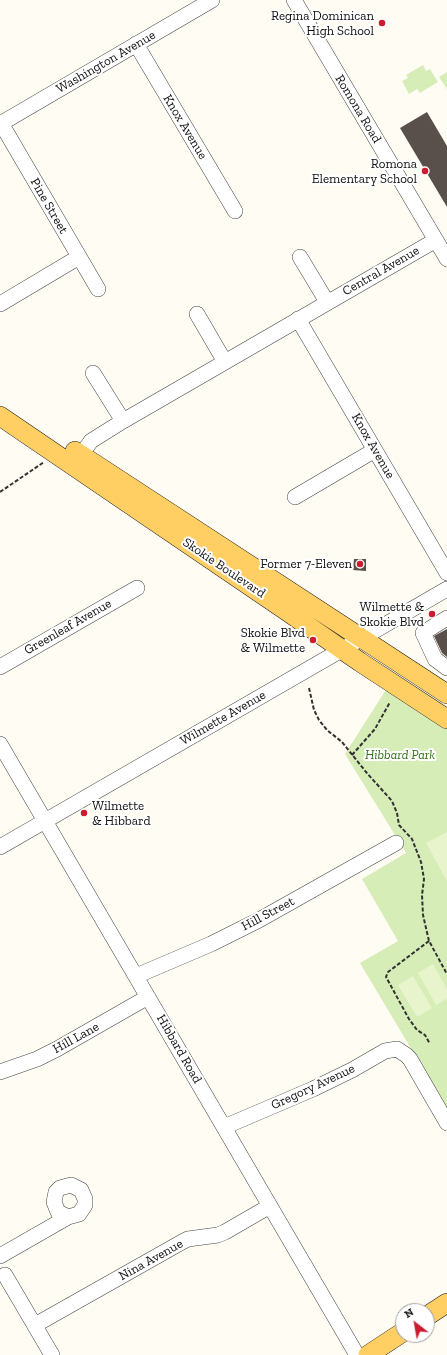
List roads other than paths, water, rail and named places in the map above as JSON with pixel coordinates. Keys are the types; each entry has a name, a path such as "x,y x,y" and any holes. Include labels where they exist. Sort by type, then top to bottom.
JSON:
{"main road":[{"name":"Skokie Boulevard","path":"0,401 77,460 342,649 447,719"},
{"name":"Skokie Boulevard","path":"0,416 77,460 362,638 447,694"},
{"path":"435,1311 447,1303"},
{"path":"368,1355 395,1337"}],"street":[{"name":"Washington Avenue","path":"0,123 212,0"},
{"name":"Romona Road","path":"294,0 447,259"},
{"name":"Knox Avenue","path":"136,44 235,211"},
{"name":"Pine Street","path":"0,123 98,289"},
{"name":"Central Avenue","path":"77,460 91,441 123,420 436,240"},
{"name":"Central Avenue","path":"300,256 327,302"},
{"path":"0,304 79,257"},
{"path":"197,314 225,362"},
{"name":"Knox Avenue","path":"298,319 447,573"},
{"path":"93,373 123,420"},
{"path":"295,497 375,450"},
{"name":"Greenleaf Avenue","path":"0,667 136,588"},
{"name":"Wilmette Avenue","path":"0,847 447,589"},
{"path":"447,618 423,633 435,659 447,668"},
{"name":"Hibbard Road","path":"0,744 357,1355"},
{"name":"Hill Street","path":"136,976 211,944 259,920 396,843"},
{"name":"Hill Lane","path":"0,1072 37,1059 57,1049 148,997"},
{"name":"Gregory Avenue","path":"224,1127 313,1089 352,1070 385,1051 397,1049 410,1059 447,1123"},
{"name":"Nina Avenue","path":"35,1326 182,1242 188,1239 218,1235 270,1206"},
{"path":"0,1256 68,1217"},
{"path":"5,1275 52,1355"}],"place":[{"name":"Regina Dominican High School","path":"382,23"},
{"name":"Romona Elementary School","path":"425,171"},
{"name":"Former 7-Eleven","path":"360,564"},
{"name":"Wilmette & Skokie Blvd","path":"432,614"},
{"name":"Skokie Blvd & Wilmette","path":"313,640"},
{"name":"Wilmette & Hibbard","path":"84,813"}],"park label":[{"name":"Hibbard Park","path":"400,755"}]}
